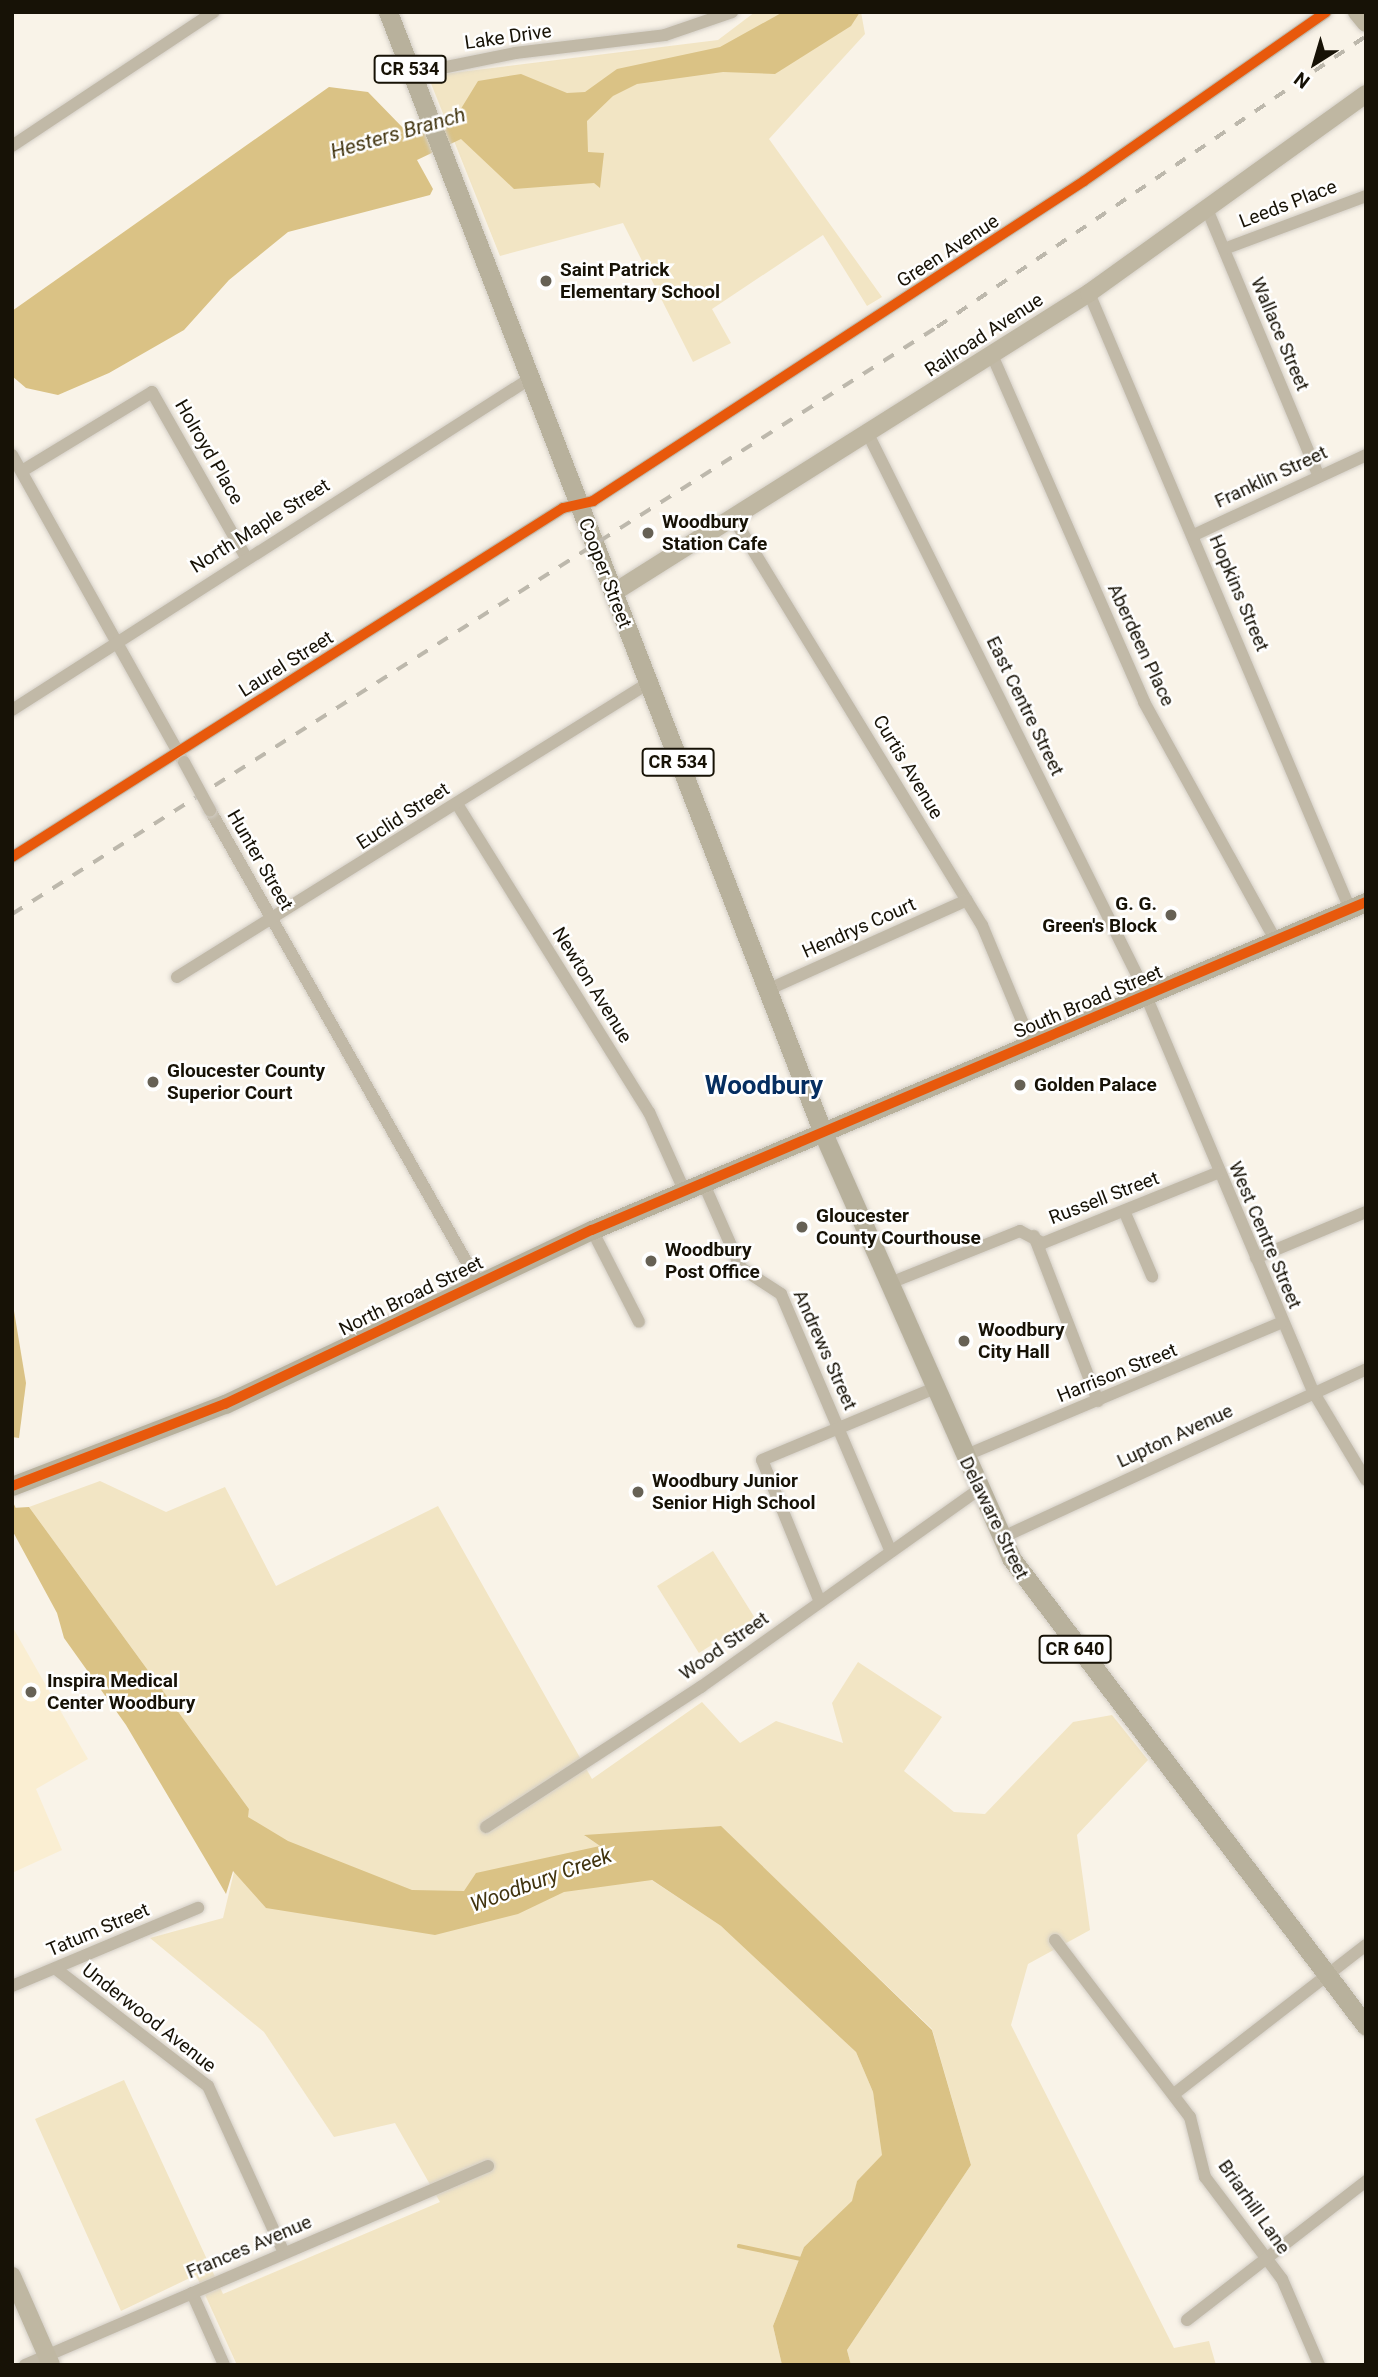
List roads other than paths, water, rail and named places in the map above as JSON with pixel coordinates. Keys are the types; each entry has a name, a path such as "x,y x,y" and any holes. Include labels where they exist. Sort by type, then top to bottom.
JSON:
{"main road":[{"name":"Cooper Street","path":"388,12 823,1133"},
{"name":"South Broad Street","path":"823,1133 1358,906"},
{"name":"North Broad Street","path":"16,1485 225,1404 592,1230 823,1133"},
{"name":"Delaware Street","path":"823,1133 1001,1538 1041,1605 1366,2026"}],"street":[{"path":"12,146 214,12"},
{"name":"Lake Drive","path":"412,74 515,53 665,35 732,12"},
{"name":"Green Avenue","path":"580,504 593,502 969,258 1326,12"},
{"path":"1357,12 1366,23"},
{"name":"Railroad Avenue","path":"613,593 1089,293 1366,94"},
{"name":"Leeds Place","path":"1224,249 1366,196"},
{"name":"Wallace Street","path":"1207,209 1318,475"},
{"name":"Hopkins Street","path":"1089,293 1358,906"},
{"name":"Aberdeen Place","path":"992,355 1144,702 1276,941"},
{"name":"North Maple Street","path":"12,710 246,556 531,378"},
{"name":"Holroyd Place","path":"22,471 152,392 246,556"},
{"name":"East Centre Street","path":"868,434 1144,997"},
{"name":"Hunter Street","path":"12,455 182,757 209,810 478,1282"},
{"name":"Franklin Street","path":"1194,535 1318,475 1366,455"},
{"name":"Laurel Street","path":"12,857 182,757 563,508 580,504"},
{"name":"Curtis Avenue","path":"734,519 967,900 1032,1045"},
{"name":"Euclid Street","path":"177,976 273,922 647,684"},
{"name":"Newton Avenue","path":"457,804 649,1112 684,1190"},
{"name":"Hendrys Court","path":"767,990 967,900"},
{"name":"West Centre Street","path":"1144,997 1217,1173 1314,1393 1366,1480"},
{"name":"Russell Street","path":"890,1283 1020,1231 1043,1243 1125,1213 1217,1173"},
{"name":"Andrews Street","path":"703,1182 741,1268 781,1294 891,1552"},
{"path":"1256,1258 1366,1212"},
{"path":"1125,1213 1152,1276"},
{"path":"592,1230 639,1322"},
{"path":"1034,1236 1098,1401"},
{"name":"Harrison Street","path":"964,1456 1282,1322"},
{"name":"Lupton Avenue","path":"1001,1538 1366,1369"},
{"path":"820,1602 762,1460 935,1388"},
{"name":"Wood Street","path":"486,1827 820,1602 980,1489"},
{"name":"Tatum Street","path":"12,1986 198,1908"},
{"name":"Briarhill Lane","path":"1055,1940 1190,2117 1205,2177 1267,2258 1306,2322 1319,2365"},
{"path":"1174,2094 1325,1973 1366,1945"},
{"name":"Underwood Avenue","path":"56,1969 208,2086 284,2253"},
{"name":"Frances Avenue","path":"25,2365 49,2360 192,2293 488,2166"},
{"path":"1187,2320 1366,2181"},
{"path":"12,2276 49,2360"},
{"path":"192,2293 225,2365"}],"water":[{"name":"Hesters Branch","path":"783,12 860,12 851,26 775,74 723,72 637,84 613,96 587,121 588,152 604,153 600,188 594,183 514,189 461,139 417,160 433,189 430,195 288,232 229,280 184,330 109,373 58,395 26,388 12,376 12,311 329,87 368,92 404,129 420,132 454,120 478,81 521,74 567,93 585,92 617,69 720,47"},
{"path":"12,1299 26,1383 19,1438 12,1437"},
{"path":"29,1507 249,1809 248,1817 288,1841 412,1890 464,1891 476,1873 600,1846 584,1835 721,1826 932,2030 971,2165 847,2350 851,2365 782,2365 773,2326 804,2247 852,2201 857,2181 882,2155 873,2092 856,2052 721,1926 652,1880 564,1892 518,1914 435,1935 266,1908 233,1871 226,1894 126,1725 64,1638 57,1613 12,1530 12,1508"}],"waterway":[{"name":"Woodbury Creek","path":"12,1504 14,1508"},
{"path":"739,2246 801,2259"}],"railway":[{"path":"12,914 937,327 1366,36"}],"place":[{"name":"Saint Patrick Elementary School","path":"546,281"},
{"name":"Woodbury Station Cafe","path":"648,533"},
{"name":"G. G. Green's Block","path":"1171,915"},
{"name":"Gloucester County Superior Court","path":"153,1082"},
{"name":"Golden Palace","path":"1020,1085"},
{"name":"Gloucester County Courthouse","path":"802,1227"},
{"name":"Woodbury Post Office","path":"651,1261"},
{"name":"Woodbury City Hall","path":"964,1341"},
{"name":"Woodbury Junior Senior High School","path":"638,1492"},
{"name":"Inspira Medical Center Woodbury","path":"31,1692"}],"district":[{"name":"Woodbury","path":"764,1086"}]}
